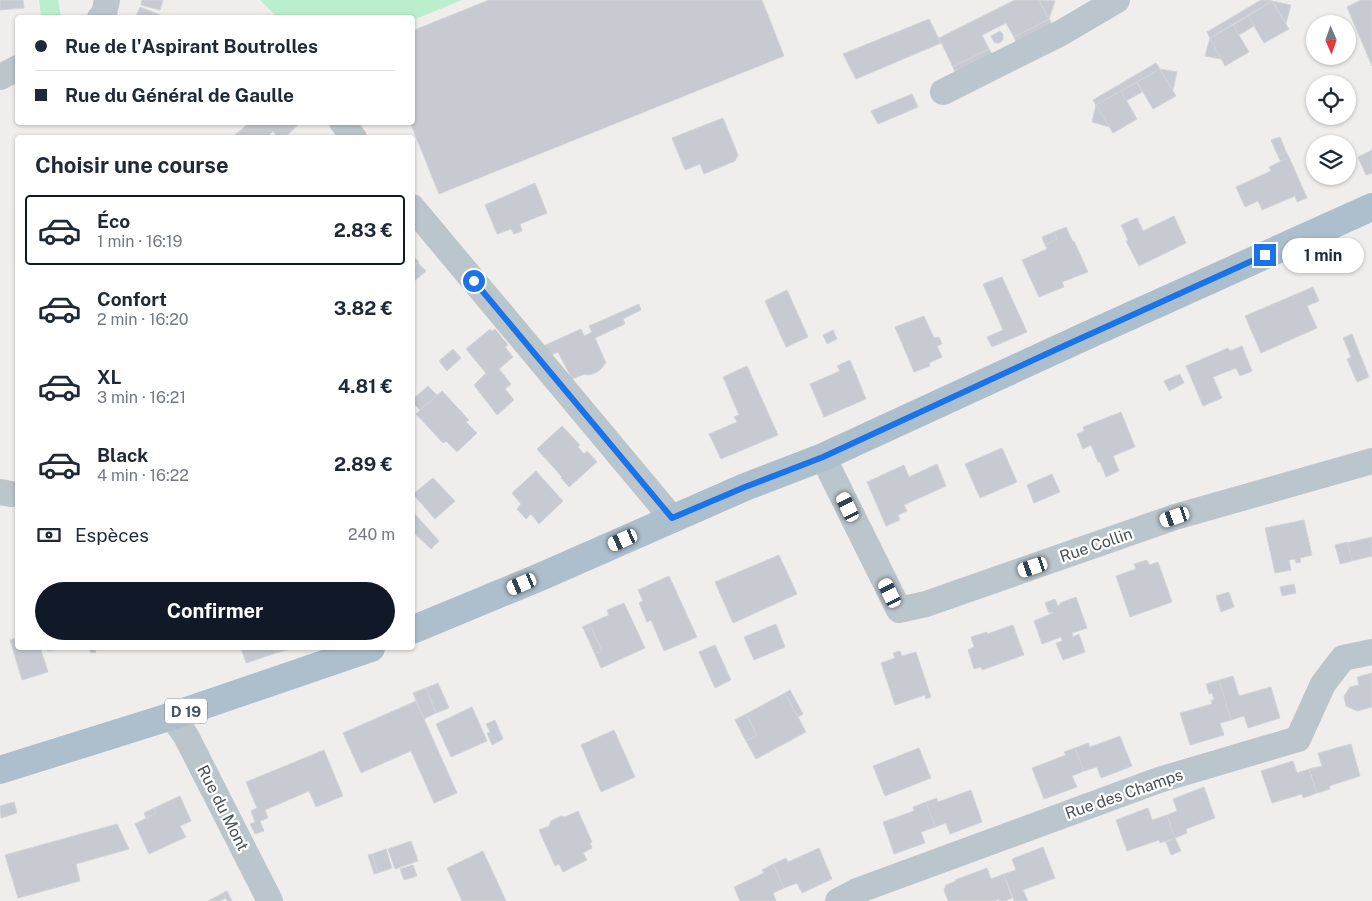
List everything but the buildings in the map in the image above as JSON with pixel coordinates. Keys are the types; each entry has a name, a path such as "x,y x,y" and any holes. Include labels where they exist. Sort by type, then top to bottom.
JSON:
{"main road":[{"path":"415,629 531,581 745,487 823,457 1372,207"},
{"name":"D 19","path":"0,770 172,716 365,650"}],"street":[{"path":"103,15 107,0"},
{"path":"943,92 1061,33 1117,0"},
{"path":"0,77 15,70"},
{"path":"415,211 672,518"},
{"name":"Rue Collin","path":"823,457 899,610 926,604 1175,517 1372,461"},
{"name":"Rue des Champs","path":"838,901 857,891 1159,780 1298,739 1323,684 1343,658 1372,652"},
{"name":"Rue du Mont","path":"172,716 186,736 270,901"}],"green space":[{"path":"39,0 58,0 61,15 41,15"},
{"path":"260,0 462,0 415,19 415,15 275,15"}],"route":[{"path":"474,281 672,518 823,457 1265,255"}]}
